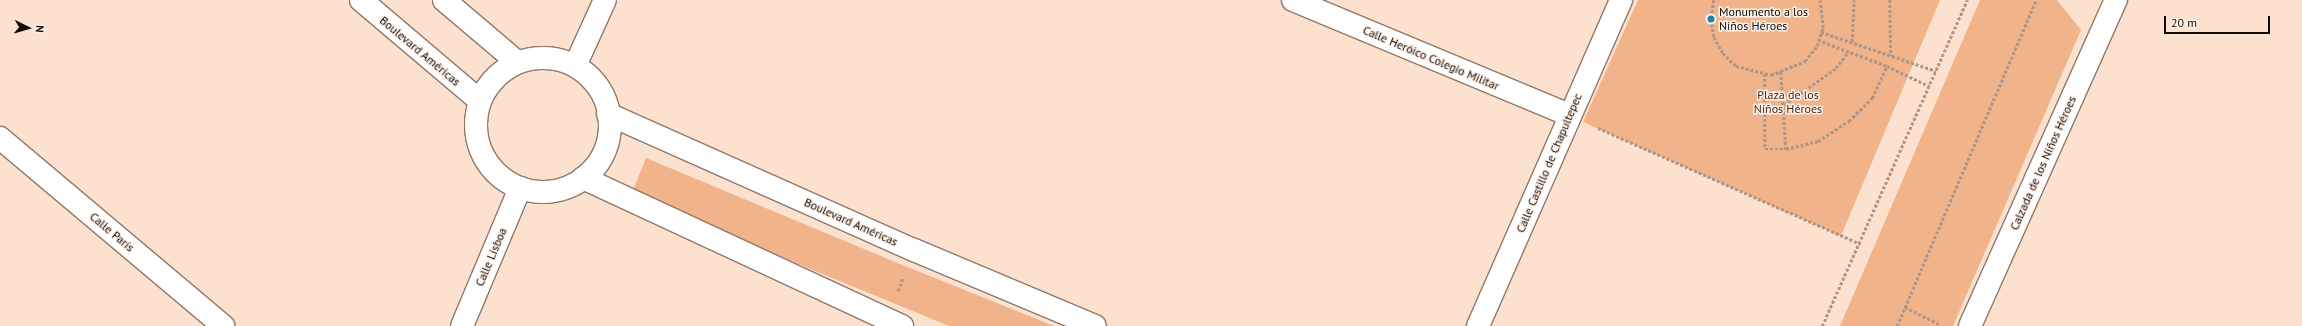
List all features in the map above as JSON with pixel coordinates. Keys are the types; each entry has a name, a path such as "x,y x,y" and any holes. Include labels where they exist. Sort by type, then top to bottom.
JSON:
{"street":[{"name":"Boulevard Américas","path":"361,0 480,101"},
{"path":"444,0 517,62"},
{"path":"575,66 605,0"},
{"name":"Calle Heróico Colegio Militar","path":"1293,0 1569,115"},
{"name":"Calle Castillo de Chapultepec","path":"1478,326 1620,0"},
{"name":"Calzada de los Niños Héroes","path":"1970,326 2116,0"},
{"path":"546,58 575,66 597,86 608,114 605,150 583,178 553,191 520,188 501,178 487,162 478,143 476,122 480,101 494,78 517,62 546,58"},
{"name":"Boulevard Américas","path":"608,114 914,250 1095,326"},
{"name":"Calle París","path":"0,138 223,326"},
{"path":"583,178 891,324"},
{"name":"Calle Lisboa","path":"462,326 520,188"}],"path":[{"path":"1714,0 1712,25 1723,53 1736,66 1765,74 1781,72 1805,60 1818,40 1821,32 1820,0"},
{"path":"1852,42 1854,0"},
{"path":"1890,0 1891,56"},
{"path":"1822,326 1861,244 1967,0"},
{"path":"1897,326 2036,0"},
{"path":"1821,32 1936,71"},
{"path":"1818,40 1887,66 1929,86"},
{"path":"1784,105 1836,68 1849,51"},
{"path":"1765,74 1765,150 1786,149 1818,141 1849,121 1872,98 1887,66"},
{"path":"1781,72 1786,149"},
{"path":"1569,115 1861,244"},
{"path":"891,324 914,250"},
{"path":"1905,307 1943,326"}],"green space":[{"name":"Plaza de los Niños Héroes","path":"1638,0 1940,0 1841,236 1583,122"},
{"path":"1980,0 2057,0 2081,30 1953,326 1840,326"},
{"path":"646,158 900,264 1054,326 949,326 631,195"}],"place":[{"name":"Monumento a los Niños Héroes","path":"1711,19"}]}
